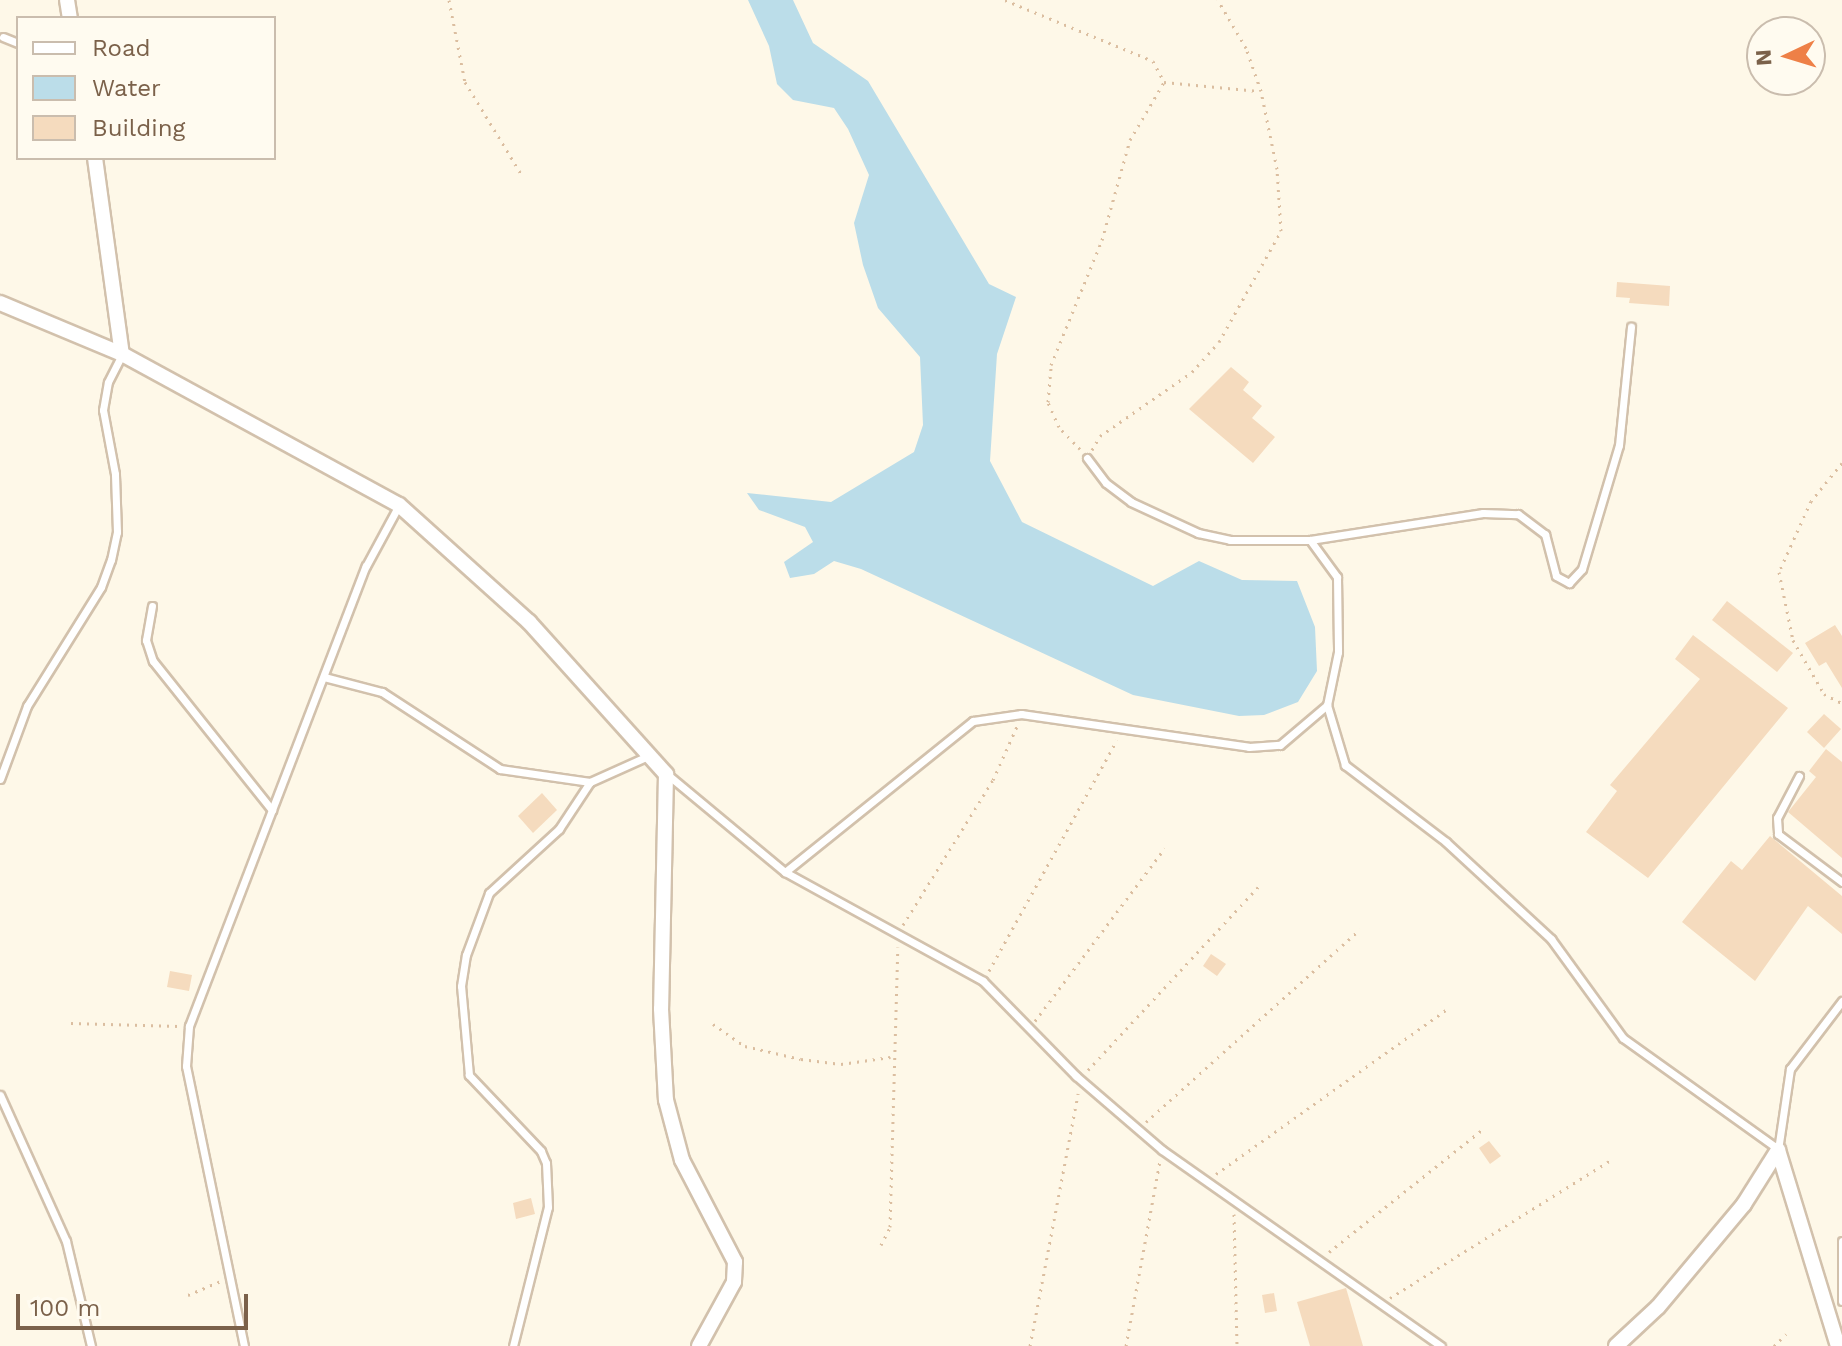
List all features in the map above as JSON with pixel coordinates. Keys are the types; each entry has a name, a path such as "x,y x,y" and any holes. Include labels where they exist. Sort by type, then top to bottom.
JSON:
{"street":[{"path":"95,160 122,354"},
{"path":"0,303 122,354 399,505 529,622 666,774 661,1009 666,1100 682,1160 735,1262 734,1282 699,1346"},
{"path":"1778,1150 1841,1344"},
{"path":"1616,1346 1658,1307 1744,1204 1778,1150"}],"lane":[{"path":"3,37 16,42"},
{"path":"1087,458 1106,483 1131,502 1198,533 1230,540 1310,540 1483,513 1518,514 1545,534 1560,583 1575,580 1619,445 1631,327"},
{"path":"0,779 27,706 101,587 111,560 117,532 115,474 103,410 108,382 122,354"},
{"path":"244,1346 186,1066 189,1026 366,566 399,505"},
{"path":"1310,540 1337,577 1340,608 1327,705 1345,765 1446,842 1551,939 1623,1038 1778,1150 1790,1069 1842,1001"},
{"path":"152,606 146,640 153,661 272,810"},
{"path":"324,677 382,692 500,769 590,782 651,755"},
{"path":"785,872 973,721 1021,714 1249,747 1280,745 1327,705"},
{"path":"666,774 785,872 899,932 983,981 1080,1079 1162,1150 1208,1179 1441,1346"},
{"path":"1799,776 1777,818 1778,834 1842,882"},
{"path":"513,1346 548,1207 546,1163 541,1151 469,1075 461,986 466,955 489,893 559,829 590,782"},
{"path":"0,1095 66,1241 91,1346"},
{"path":"1842,1241 1842,1301"}],"path":[{"path":"449,0 465,82 523,177"},
{"path":"1005,0 1153,61 1164,82"},
{"path":"1164,82 1130,140 1102,240 1051,365 1048,402 1059,427 1087,458 1100,436 1192,372 1219,342 1232,311 1263,270 1281,231 1277,169 1261,91 1246,48 1218,0"},
{"path":"1164,82 1261,91"},
{"path":"1842,463 1811,501 1779,572 1793,640 1824,694 1842,703"},
{"path":"881,1245 890,1227 891,1057 899,932 993,780 1021,714"},
{"path":"983,981 1123,729"},
{"path":"1031,1027 1165,848"},
{"path":"1030,1346 1080,1079 1261,884"},
{"path":"1138,1129 1360,929"},
{"path":"1208,1179 1450,1007"},
{"path":"71,1023 189,1026"},
{"path":"713,1024 745,1046 801,1059 841,1064 891,1057"},
{"path":"1320,1259 1482,1130"},
{"path":"1126,1346 1162,1150"},
{"path":"1382,1303 1611,1160"},
{"path":"1234,1198 1237,1346"},
{"path":"188,1295 228,1278"},
{"path":"1774,1346 1786,1334"}],"water":[{"path":"748,0 793,0 813,43 868,81 989,284 1016,297 997,354 990,461 1022,522 1153,586 1199,561 1242,580 1297,581 1315,627 1317,671 1298,702 1264,715 1239,716 1133,695 861,569 834,561 814,574 790,578 784,562 813,542 805,527 759,510 747,493 831,502 914,452 923,425 920,357 878,308 863,265 854,223 869,175 848,129 834,108 793,100 777,84 769,46"}],"building":[{"path":"1617,282 1670,286 1669,306 1629,303 1630,298 1616,297"},
{"path":"1231,367 1249,382 1243,390 1262,406 1252,418 1275,437 1253,463 1189,409"},
{"path":"1727,601 1793,653 1777,672 1712,620"},
{"path":"1835,625 1842,636 1842,688 1826,662 1819,666 1805,643"},
{"path":"1693,635 1788,708 1648,878 1586,832 1617,791 1610,785 1700,679 1675,659"},
{"path":"1824,714 1841,729 1824,748 1807,732"},
{"path":"1826,749 1842,762 1842,858 1788,812 1816,777 1809,771"},
{"path":"542,793 557,810 533,833 518,816"},
{"path":"1770,836 1842,896 1842,934 1808,906 1755,981 1682,922 1731,861 1742,870"},
{"path":"1211,954 1226,964 1217,976 1203,966"},
{"path":"170,971 192,975 189,991 167,987"},
{"path":"1489,1141 1501,1156 1490,1164 1479,1148"},
{"path":"531,1198 535,1214 516,1219 513,1203"},
{"path":"1346,1288 1363,1346 1310,1346 1297,1302"},
{"path":"1274,1293 1277,1311 1265,1313 1262,1295"}]}
